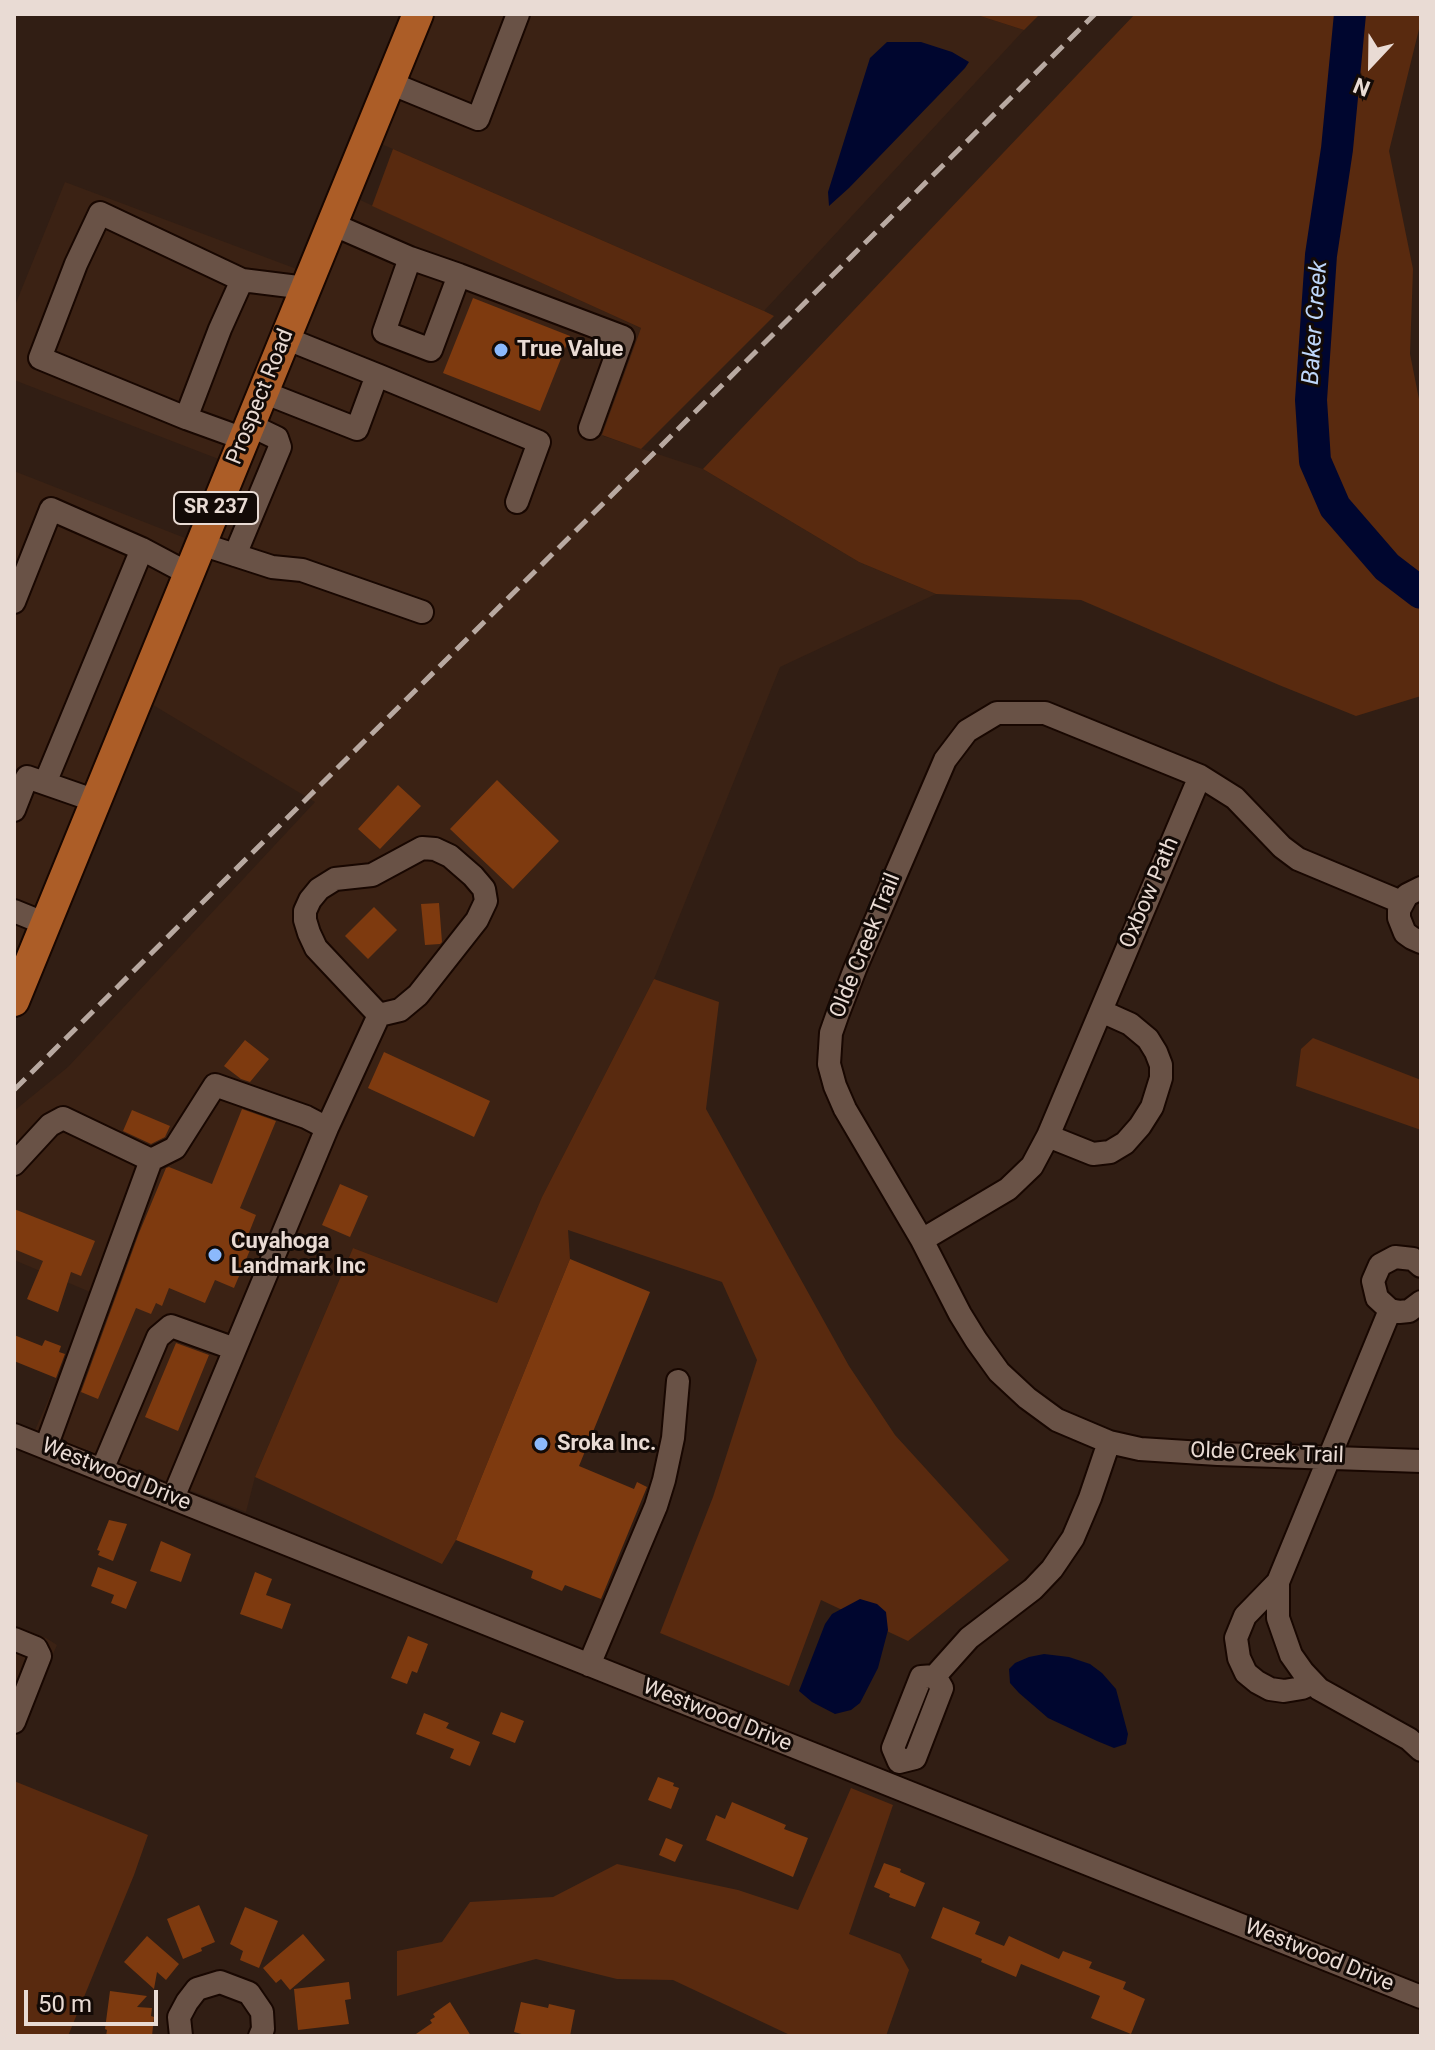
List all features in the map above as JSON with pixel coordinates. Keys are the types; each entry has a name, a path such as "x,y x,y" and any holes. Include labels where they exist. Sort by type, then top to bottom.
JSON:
{"main road":[{"name":"Prospect Road","path":"14,1001 418,14"}],"street":[{"path":"390,83 478,119 518,14"},
{"path":"235,555 280,447 277,438 186,418 40,358 76,264 100,213 242,280 306,288"},
{"path":"332,224 410,258 623,337 590,428"},
{"path":"410,258 384,332 431,350 459,275"},
{"path":"186,418 242,280"},
{"path":"285,338 539,442 517,502"},
{"path":"263,392 357,429 377,375"},
{"path":"14,602 51,509 142,549 189,574"},
{"path":"201,544 272,567 302,570 422,612"},
{"path":"45,783 142,549"},
{"name":"Olde Creek Trail","path":"1401,902 1298,859 1282,847 1235,798 1200,776 1045,713 997,713 967,731 945,760 855,969 831,1033 829,1064 845,1109 922,1240 960,1314 999,1372 1057,1420 1109,1442 1140,1449 1421,1461"},
{"name":"Oxbow Path","path":"922,1240 1008,1189 1032,1166 1048,1136 1200,776"},
{"path":"16,800 27,777 96,801"},
{"path":"422,848 435,849 450,856 473,876 484,889 486,901 477,920 418,995 400,1010 379,1015 316,948 305,920 305,911 319,889 335,879 372,875 422,848"},
{"path":"1421,888 1407,895 1399,910 1401,926 1412,938 1421,942"},
{"path":"14,911 46,924"},
{"path":"1048,1136 1093,1154 1110,1152 1125,1143 1152,1107 1161,1078 1161,1065 1156,1052 1148,1039 1130,1024 1101,1011"},
{"path":"173,1498 327,1128 379,1015"},
{"path":"46,1447 151,1160 175,1148 215,1085 306,1117 327,1128"},
{"path":"14,1164 50,1125 63,1118 151,1160"},
{"path":"1421,1266 1413,1259 1395,1257 1380,1265 1373,1281 1377,1298 1390,1310 1409,1311 1421,1302"},
{"path":"1313,1683 1284,1691 1270,1689 1246,1673 1239,1658 1236,1638 1245,1616 1278,1582 1390,1310"},
{"path":"102,1470 158,1337 171,1326 235,1349"},
{"path":"589,1665 656,1506 673,1438 678,1381"},
{"name":"Westwood Drive","path":"14,1435 1421,1997"},
{"path":"891,1785 899,1762 893,1748 921,1677 935,1676 969,1638 1033,1589 1052,1569 1073,1538 1109,1442"},
{"path":"1278,1582 1278,1618 1291,1655 1313,1683 1409,1739 1421,1750"},
{"path":"14,1639 36,1648 40,1656 14,1722"},
{"path":"181,2036 179,2017 187,2002 197,1989 220,1982 249,1993 262,2012 263,2029 260,2036"}],"shaded area":[{"path":"433,14 974,14 1024,30 764,311 379,143"},
{"path":"974,14 1040,14 1024,30"},
{"path":"1135,14 1421,14 1389,151 1413,269 1410,354 1421,409 1421,696 1356,716 1081,600 936,594 859,562 703,469"},
{"path":"393,149 774,316 641,449 602,435 641,328 372,206"},
{"path":"65,182 302,271 221,460 14,380 14,308"},
{"path":"358,199 641,328 603,436 703,469 859,562 936,594 780,667 654,979 542,1197 497,1303 353,1248 255,1477 246,1512 35,1430 95,1294 14,1260 14,1111 68,1067 315,802 148,702"},
{"path":"14,471 185,538 14,978"},
{"path":"654,979 719,1002 706,1109 849,1366 895,1435 1009,1560 908,1641 821,1600 789,1686 660,1633 713,1497 757,1360 722,1282 568,1230 570,1259 456,1540 442,1564 255,1477 353,1248 497,1303 542,1197"},
{"path":"1313,1038 1421,1080 1421,1130 1296,1086 1301,1049"},
{"path":"14,1625 57,1645 14,1743"},
{"path":"14,1781 148,1835 68,2036 14,2036"},
{"path":"851,1788 893,1805 849,1934 900,1954 909,1970 886,2036 792,2036 673,1980 617,1979 536,1959 397,1996 397,1951 442,1942 470,1902 553,1897 617,1864 738,1890 798,1910"}],"water":[{"path":"887,42 921,42 952,52 969,62 829,206 828,192 870,58"},
{"path":"860,1599 877,1604 886,1612 888,1630 878,1668 860,1703 851,1710 835,1714 799,1691 825,1624 832,1614"},
{"path":"1044,1654 1069,1657 1090,1664 1102,1673 1116,1689 1128,1734 1126,1744 1114,1748 1048,1718 1019,1693 1010,1683 1009,1669 1029,1657"}],"building":[{"path":"473,298 570,336 540,411 443,373"},
{"path":"497,780 559,841 513,889 450,829"},
{"path":"398,785 421,806 380,849 358,829"},
{"path":"439,903 442,942 425,945 421,904"},
{"path":"374,907 397,930 368,959 345,936"},
{"path":"245,1040 269,1059 250,1082 224,1066"},
{"path":"384,1052 490,1101 474,1137 368,1088"},
{"name":"Cuyahoga Landmark Inc","path":"242,1109 276,1121 240,1208 256,1215 243,1248 250,1250 234,1288 215,1280 205,1303 169,1288 162,1306 156,1303 151,1314 136,1308 98,1399 81,1392 166,1168 212,1184"},
{"path":"132,1110 170,1126 165,1137 151,1144 123,1131"},
{"path":"340,1184 368,1196 350,1237 322,1225"},
{"path":"14,1209 95,1241 81,1276 71,1272 58,1312 27,1299 43,1261 14,1249"},
{"name":"Sroka Inc.","path":"570,1259 650,1292 579,1466 634,1489 637,1482 647,1487 601,1599 565,1585 562,1591 531,1578 533,1571 456,1540"},
{"path":"14,1335 42,1346 45,1340 61,1346 59,1352 65,1354 56,1378 14,1361"},
{"path":"176,1343 209,1355 178,1431 145,1417"},
{"path":"109,1520 127,1524 113,1561 98,1555 100,1551 97,1550"},
{"path":"161,1541 191,1554 181,1582 150,1571"},
{"path":"98,1567 137,1582 126,1609 111,1603 114,1595 91,1586"},
{"path":"255,1572 272,1579 266,1595 291,1604 282,1629 240,1614"},
{"path":"408,1636 428,1644 417,1673 412,1671 407,1684 391,1678"},
{"path":"501,1712 524,1721 515,1743 492,1734"},
{"path":"424,1713 449,1723 446,1728 480,1742 470,1766 450,1758 454,1749 416,1734"},
{"path":"658,1777 679,1788 671,1809 648,1800"},
{"path":"732,1802 808,1838 793,1877 706,1840 716,1815 725,1819"},
{"path":"666,1838 683,1845 675,1862 659,1855"},
{"path":"884,1863 925,1883 915,1907 889,1897 890,1894 874,1887"},
{"path":"199,1905 215,1942 183,1959 167,1919"},
{"path":"245,1907 278,1921 259,1968 240,1960 243,1951 230,1944"},
{"path":"943,1907 980,1922 975,1934 1004,1946 1009,1936 1059,1959 1063,1951 1092,1962 1089,1968 1126,1982 1123,1989 1145,1999 1131,2034 1091,2018 1100,1996 1021,1964 1016,1977 931,1938"},
{"path":"303,1934 325,1960 290,1990 281,1979 276,1983 263,1968"},
{"path":"147,1936 179,1964 166,1980 157,1972 154,1989 124,1962"},
{"path":"349,1982 351,1999 345,2000 349,2024 298,2030 294,1989"},
{"path":"110,1991 147,1996 137,2007 152,2008 152,2036 106,2036"},
{"path":"450,2002 471,2036 413,2036 432,2023 433,2014"},
{"path":"521,2002 575,2010 570,2036 529,2036 514,2032"}],"waterway":[{"name":"Baker Creek","path":"1350,14 1337,149 1321,255 1311,400 1315,461 1335,507 1387,567 1421,593"}],"railway":[{"path":"14,1090 1095,14"}],"place":[{"name":"True Value","path":"501,350"},
{"name":"Cuyahoga Landmark Inc","path":"215,1255"},
{"name":"Sroka Inc.","path":"541,1444"}]}
